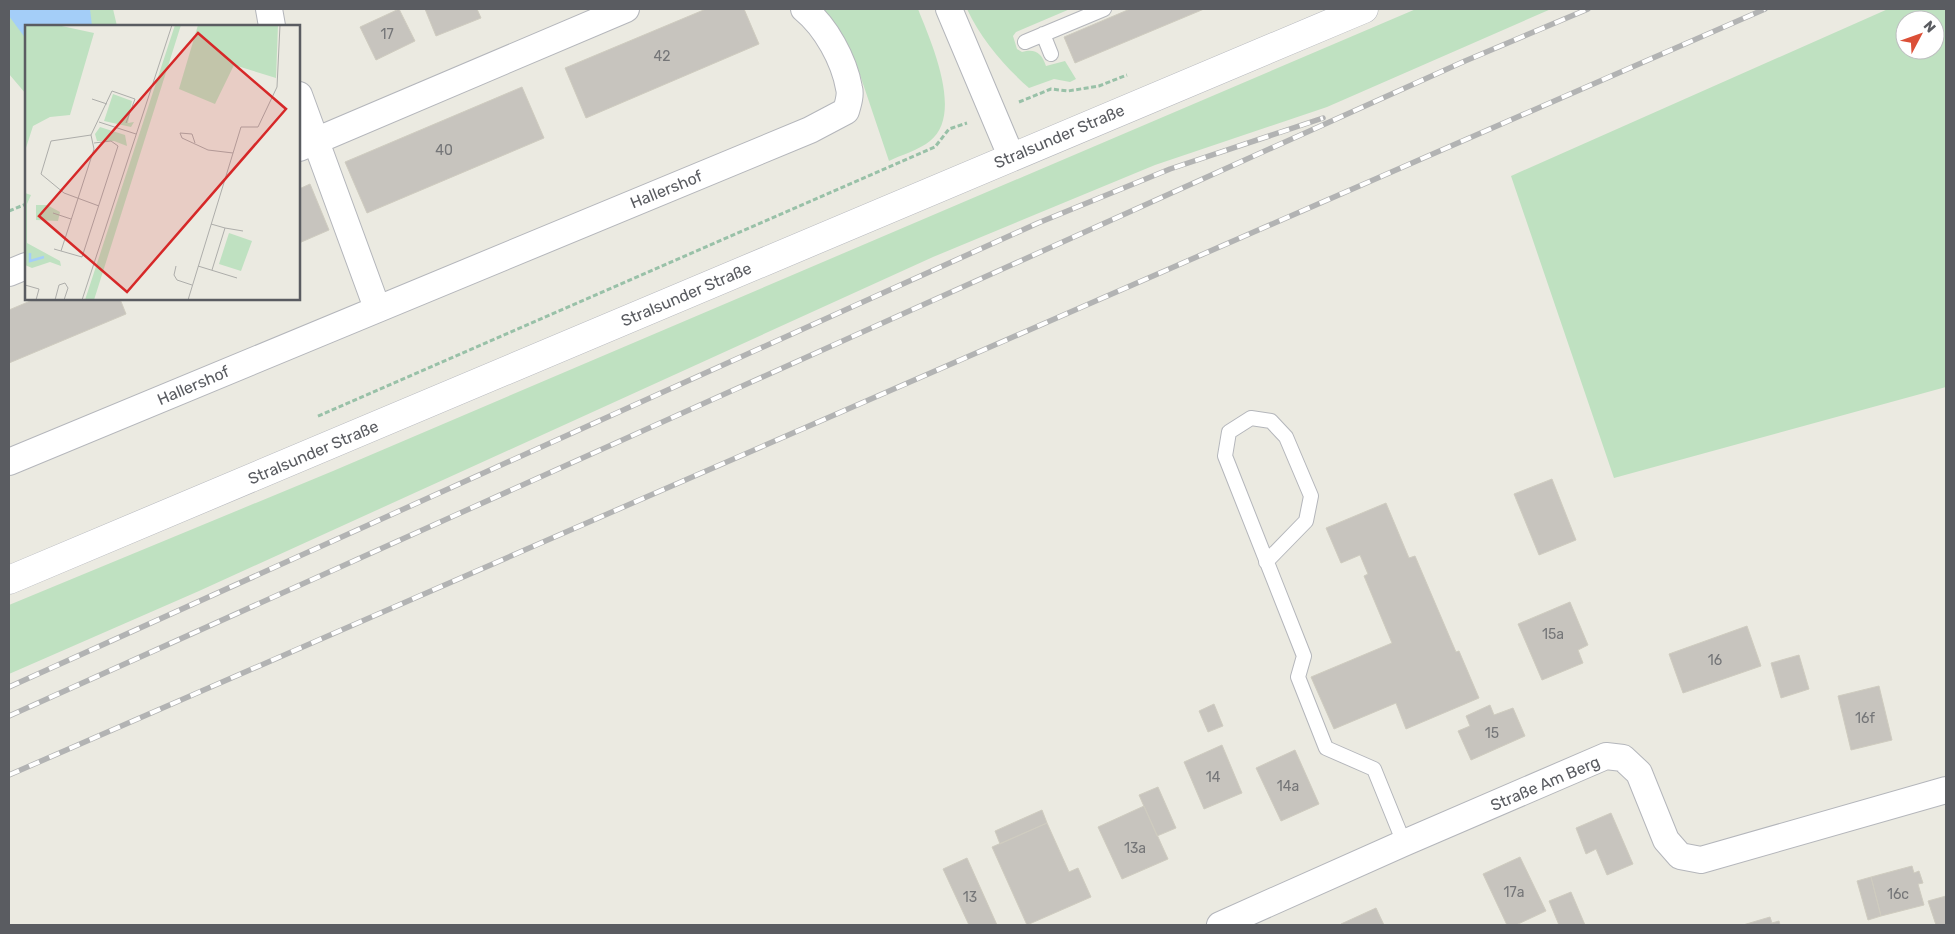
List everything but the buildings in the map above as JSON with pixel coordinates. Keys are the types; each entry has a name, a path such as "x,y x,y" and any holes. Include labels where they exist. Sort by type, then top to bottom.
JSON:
{"main road":[{"name":"Stralsunder Straße","path":"9,580 1011,156 1364,9"}],"street":[{"path":"269,9 272,25"},
{"path":"308,144 626,9"},
{"name":"Hallershof","path":"9,462 810,130 846,111 850,90 832,42 814,17 804,9"},
{"path":"949,9 1011,156"},
{"path":"300,100 308,144 377,308"},
{"path":"9,274 25,266"},
{"name":"Straße Am Berg","path":"1220,925 1606,756 1623,758 1639,772 1666,840 1680,856 1701,860 1946,790"}],"lane":[{"path":"1025,42 1104,9"},
{"path":"1043,34 1051,54"},
{"path":"1266,562 1306,521 1311,496 1286,437 1271,421 1250,418 1229,432 1225,456 1266,562 1304,656 1298,677 1326,748 1374,769 1404,843"}],"path":[{"path":"313,418 935,146 949,130 1050,88 1068,91 1099,86 1135,72"},
{"path":"9,211 25,204"}],"green space":[{"path":"9,9 113,9 117,25 25,25 25,93 9,74"},
{"path":"820,9 918,9 942,77 945,96 944,114 940,129 930,141 915,150 889,161 855,60"},
{"path":"967,9 1070,9 1016,32 1013,36 1017,49 1022,52 1034,51 1040,55 1046,66 1065,61 1076,79 1070,82 1054,79 1029,88 994,51 979,31"},
{"path":"1416,9 1551,9 1327,107 1155,165 933,257 199,591 9,674 9,605 333,471"},
{"path":"1888,9 1946,9 1946,387 1614,478 1511,176"}],"water":[{"path":"9,9 90,9 92,25 25,25 25,38 9,16"}],"railway":[{"path":"9,716 1465,61 1588,9"},
{"path":"9,775 1765,9"},
{"path":"9,687 1038,223 1170,169 1323,118"}]}
